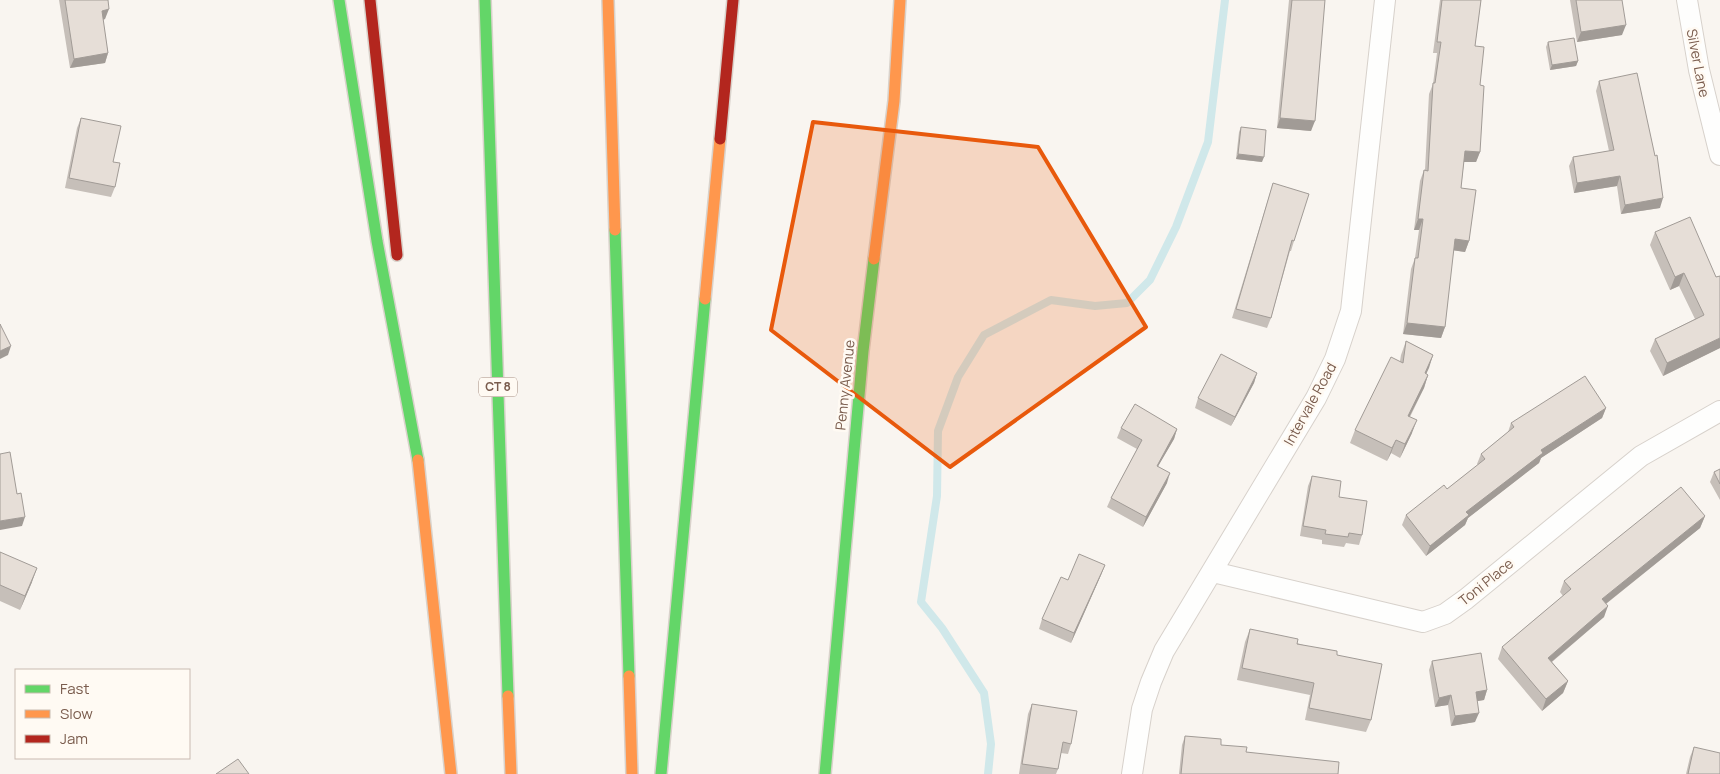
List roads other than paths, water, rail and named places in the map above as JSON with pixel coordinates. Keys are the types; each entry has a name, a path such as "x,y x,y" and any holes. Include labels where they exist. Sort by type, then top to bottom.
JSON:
{"main road":[{"path":"339,0 377,241 416,448"},
{"path":"370,0 398,263"},
{"name":"CT 8","path":"485,0 511,774"},
{"path":"608,0 632,774"},
{"path":"660,774 733,0"},
{"name":"Penny Avenue","path":"825,774 863,351 894,101 900,0"},
{"path":"402,312 451,774"}],"street":[{"name":"Intervale Road","path":"1132,774 1142,709 1150,682 1164,651 1316,398 1336,359 1351,311 1385,0"},
{"name":"Silver Lane","path":"1687,0 1702,88 1720,155"},
{"name":"Toni Place","path":"1213,572 1423,622 1445,614 1466,599 1641,456 1720,411"}],"waterway":[{"path":"988,774 991,744 984,693 942,628 921,602 937,496 938,431 958,377 984,335 1051,300 1095,306 1127,303 1150,280 1176,227 1208,142 1225,0"}]}
